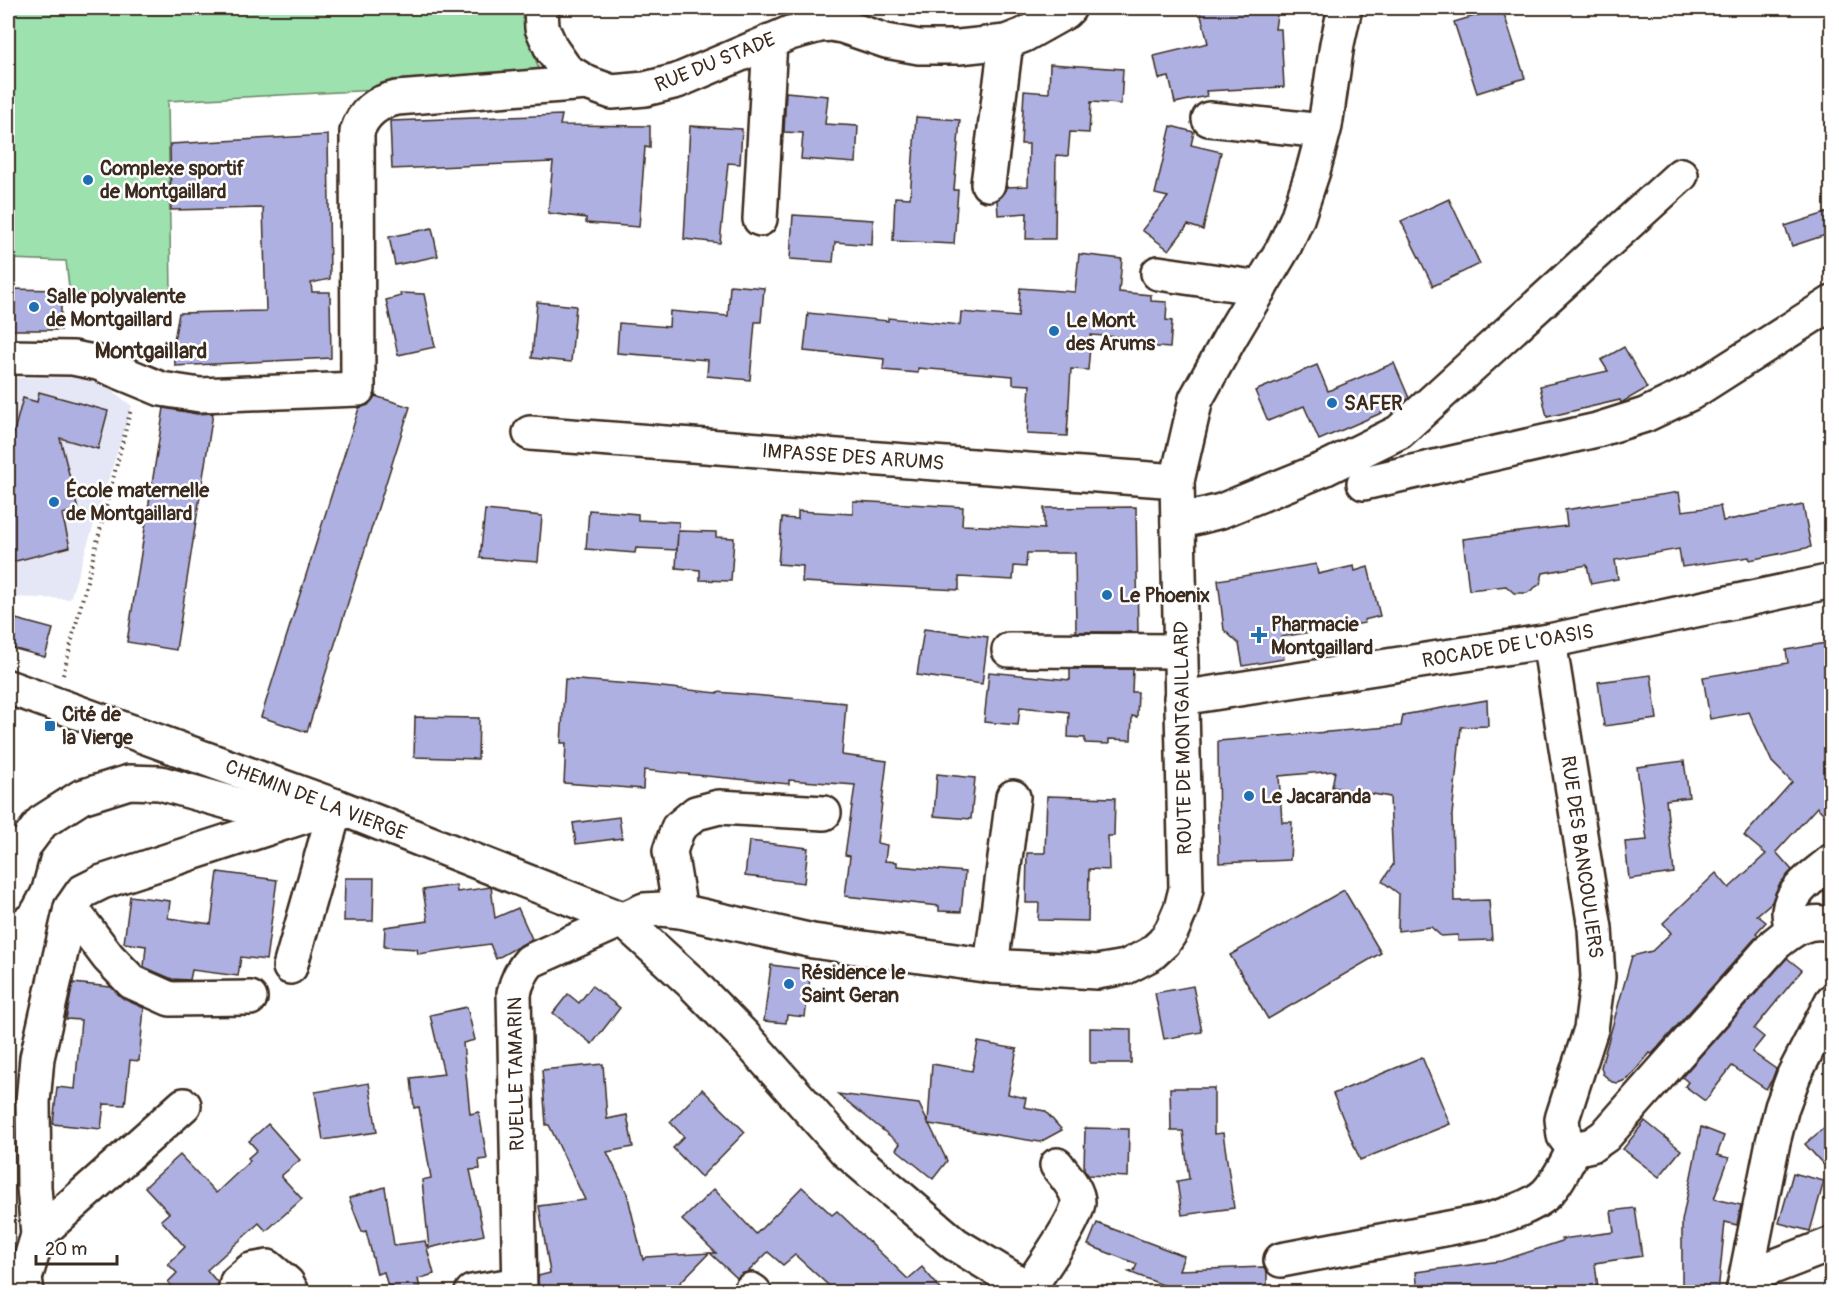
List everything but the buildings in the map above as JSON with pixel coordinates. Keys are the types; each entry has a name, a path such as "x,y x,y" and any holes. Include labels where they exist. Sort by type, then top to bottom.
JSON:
{"street":[{"name":"RUE DU STADE","path":"541,8 542,28 552,50 566,70 587,83 612,92 645,89 677,81 790,33 831,24 919,47 959,47 1006,42 1023,35 1069,8"},
{"name":"ROUTE DE MONTGAILLARD","path":"622,919 644,910 680,911 813,941 991,966 1097,972 1126,967 1151,954 1164,942 1181,909 1186,889 1177,481 1196,399 1284,247 1297,219 1313,171 1323,130 1345,8"},
{"path":"760,219 770,41"},
{"path":"988,184 1006,42"},
{"path":"8,357 73,358 98,363 161,389 200,395 358,389 357,132 361,120 383,100 587,83"},
{"path":"1209,119 1323,130"},
{"path":"1178,522 1221,511 1324,469 1399,432 1681,175"},
{"path":"1158,273 1260,288"},
{"path":"1364,483 1597,430 1645,415 1691,393 1832,303"},
{"name":"IMPASSE DES ARUMS","path":"530,433 1177,481"},
{"name":"ROCADE DE L'OASIS","path":"1182,698 1549,641 1832,580"},
{"name":"RUE DES BANCOULIERS","path":"1549,641 1595,928 1598,977 1591,1029 1562,1119 1564,1136 1574,1149"},
{"path":"1009,650 1182,651"},
{"name":"CHEMIN DE LA VIERGE","path":"8,687 336,806 622,919"},
{"path":"8,893 15,880 24,846 42,822 81,796 129,782 160,783 292,820"},
{"path":"991,966 1013,796"},
{"path":"38,1235 21,1188 37,1058 71,908 82,892 102,882 336,806"},
{"path":"290,968 336,806"},
{"path":"680,911 670,851 678,828 696,813 719,807 824,813"},
{"path":"1791,931 1789,911 1793,899 1799,889 1832,861"},
{"path":"71,908 108,957 132,982 170,999 250,998"},
{"path":"622,919 691,982 744,1036 846,1151 955,1244 1031,1291 1074,1216 1078,1202 1074,1189 1057,1165"},
{"name":"RUELLE TAMARIN","path":"520,1288 514,993 516,982 530,961 622,919"},
{"path":"1281,1260 1486,1221 1515,1212 1546,1195 1574,1149 1592,1145 1605,1136 1775,944 1791,931 1808,923 1824,922 1832,925"},
{"path":"1745,1285 1782,1107 1794,1075 1832,1001"},
{"path":"27,1293 25,1278 38,1235 184,1106"},
{"path":"1745,1285 1832,1244"},
{"path":"235,1293 237,1282 251,1270 268,1267 287,1283 292,1293"},
{"path":"472,1293 520,1288"}],"path":[{"path":"56,705 139,379"}],"shaded area":[{"name":"École maternelle de Montgaillard","path":"94,377 132,406 70,599 8,597 8,378"}],"green space":[{"name":"Complexe sportif de Montgaillard","path":"8,8 521,8 539,70 531,82 168,101 171,292 70,296 66,261 8,259"}],"waterway":[{"path":"1824,1292 1832,1278"}],"place":[{"name":"Complexe sportif de Montgaillard","path":"88,180"},
{"name":"Salle polyvalente de Montgaillard","path":"34,307"},
{"name":"Le Mont des Arums","path":"1054,331"},
{"name":"SAFER","path":"1332,403"},
{"name":"École maternelle de Montgaillard","path":"54,502"},
{"name":"Le Phoenix","path":"1107,595"},
{"name":"Pharmacie Montgaillard","path":"1259,635"},
{"name":"Cité de la Vierge","path":"50,726"},
{"name":"Le Jacaranda","path":"1249,796"},
{"name":"Résidence le Saint Geran","path":"789,984"}],"district":[{"name":"Montgaillard","path":"151,351"}]}
